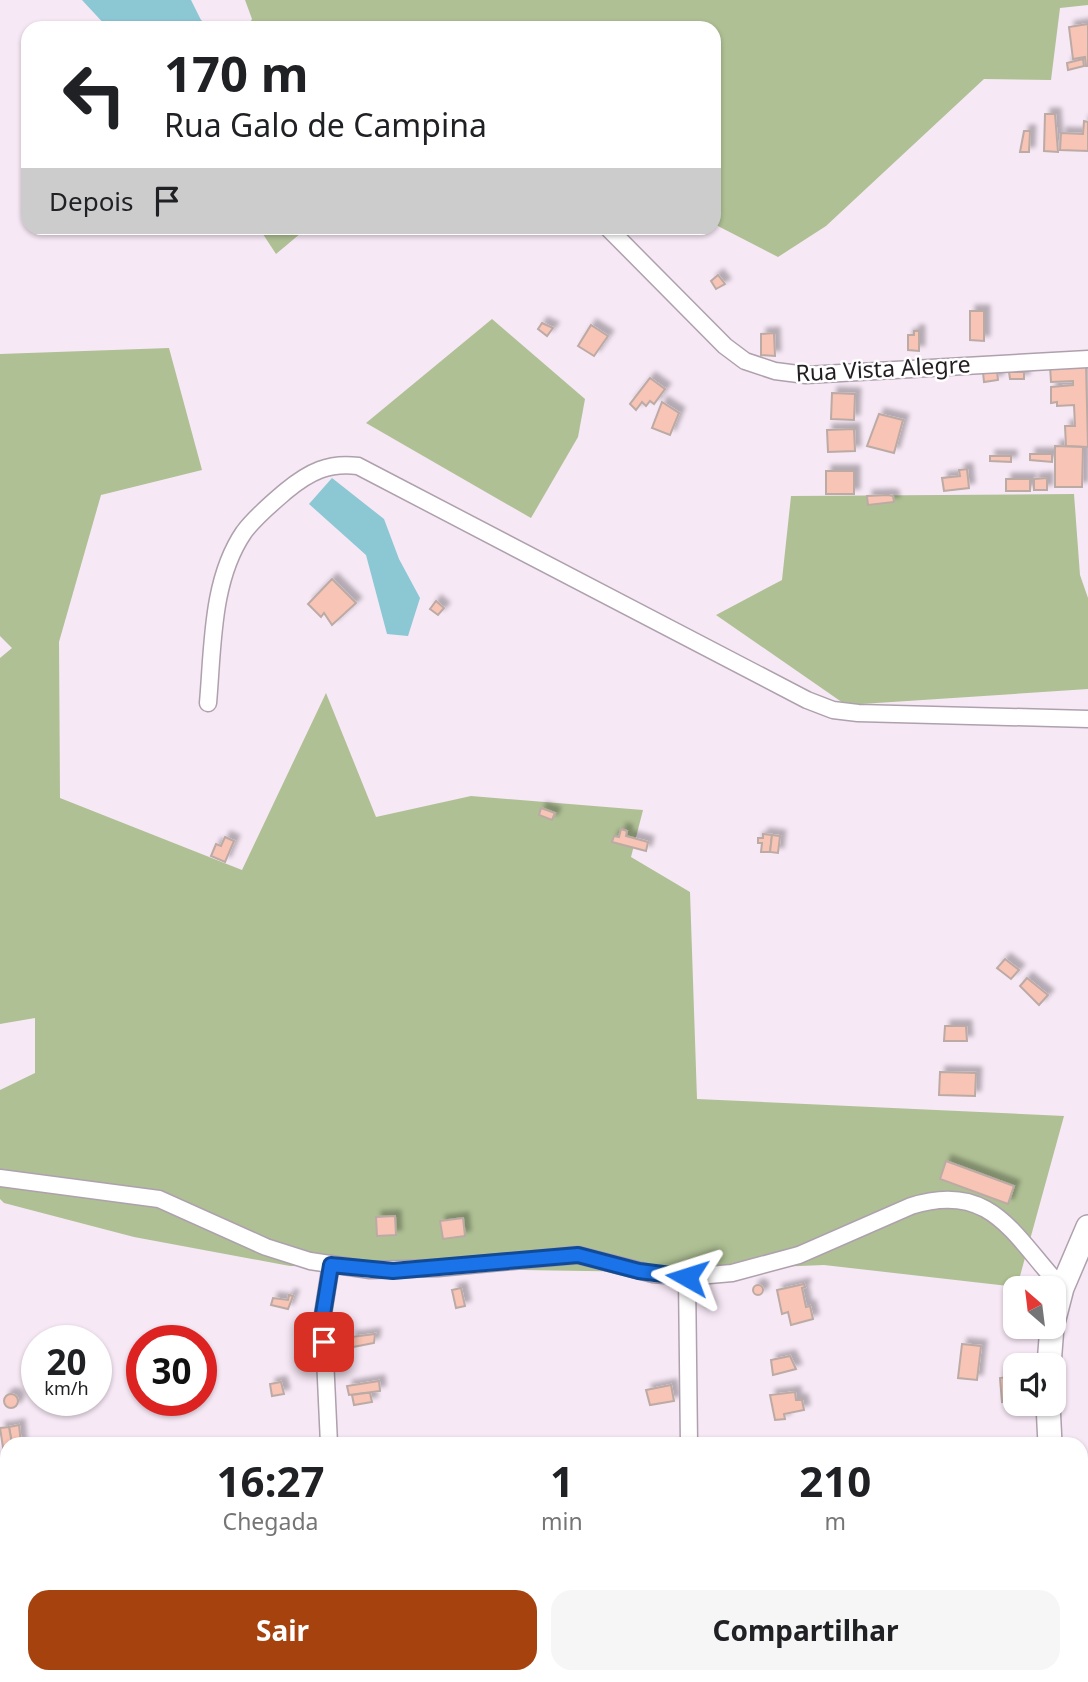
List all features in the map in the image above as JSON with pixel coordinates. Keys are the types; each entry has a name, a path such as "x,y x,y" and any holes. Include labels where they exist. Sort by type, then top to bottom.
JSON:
{"street":[{"name":"Rua Vista Alegre","path":"615,235 725,346 745,361 775,371 843,374 1005,361 1088,359"},
{"path":"208,703 216,617 224,571 245,532 300,480 327,465 347,464 359,466 807,700 833,710 858,713 1088,719"},
{"path":"0,1178 159,1199 241,1238 331,1265 393,1271 578,1255 646,1272 687,1277 732,1273 778,1263 885,1216 934,1199 949,1198 975,1202 998,1217 1051,1276"},
{"path":"1066,1279 1088,1227"},
{"path":"329,1437 323,1314 331,1265"},
{"path":"687,1277 689,1437"},
{"path":"1049,1416 1050,1437"}],"green space":[{"path":"245,0 1088,0 1088,5 1060,8 1051,80 984,79 826,226 778,257 721,228 721,21 251,21"},
{"path":"264,235 299,235 276,254"},
{"path":"492,319 585,399 578,437 531,518 366,423"},
{"path":"169,348 202,470 101,495 59,642 60,798 242,870 326,693 376,817 471,796 643,810 631,857 690,892 697,1099 1064,1116 1020,1276 1003,1276 1003,1285 824,1265 647,1272 290,1266 134,1237 4,1203 0,1199 0,1090 35,1073 35,1018 0,1024 0,658 12,648 0,636 0,354"},
{"path":"1074,494 1080,575 1088,598 1088,689 846,705 716,615 782,580 791,496"}],"water":[{"path":"82,0 191,0 202,21 102,21"},
{"path":"332,478 384,519 399,559 420,598 408,636 387,634 366,555 309,504"}],"building":[{"path":"1088,24 1086,66 1085,57 1073,59 1069,27"},
{"path":"1083,59 1084,66 1068,70 1067,63"},
{"path":"1045,114 1055,114 1058,152 1044,151"},
{"path":"1084,121 1088,122 1088,151 1060,150 1061,133 1083,134"},
{"path":"1024,131 1030,131 1029,152 1020,152"},
{"path":"718,275 725,284 716,289 711,281"},
{"path":"970,311 984,311 984,341 970,340"},
{"path":"542,323 553,328 547,336 538,329"},
{"path":"591,325 608,336 594,356 578,346"},
{"path":"914,331 919,331 919,351 908,350 908,335 914,335"},
{"path":"774,333 775,356 761,355 761,334"},
{"path":"1086,364 1088,447 1066,446 1065,426 1075,426 1074,405 1057,406 1057,402 1051,403 1051,387 1073,385 1073,381 1051,382 1050,366"},
{"path":"997,371 998,380 984,382 983,372"},
{"path":"1009,372 1024,372 1024,379 1010,379"},
{"path":"650,378 665,389 654,404 650,401 646,406 642,402 636,410 630,404"},
{"path":"832,393 855,394 854,420 831,419"},
{"path":"662,402 679,413 670,435 652,428"},
{"path":"879,414 903,420 894,453 867,446"},
{"path":"854,429 855,451 828,452 827,430"},
{"path":"1055,446 1083,447 1082,487 1055,487"},
{"path":"1030,454 1052,454 1052,462 1030,460"},
{"path":"990,456 1011,456 1011,462 990,461"},
{"path":"967,469 969,488 944,491 942,478 960,476 959,470"},
{"path":"826,471 854,471 854,494 826,494"},
{"path":"1047,478 1047,490 1034,490 1034,479"},
{"path":"1006,479 1030,479 1030,491 1006,491"},
{"path":"867,496 893,496 894,502 868,505"},
{"path":"332,579 356,603 332,625 324,613 321,617 308,604"},
{"path":"436,601 444,608 438,615 430,609"},
{"path":"541,808 555,813 552,820 539,815"},
{"path":"621,829 627,831 626,836 648,842 646,851 612,842 614,836 619,837"},
{"path":"763,834 772,835 770,852 761,852 762,843 758,843 758,838 763,838"},
{"path":"772,835 780,836 778,853 770,852"},
{"path":"225,837 234,841 225,862 211,856 216,844 221,846"},
{"path":"1005,959 1019,970 1011,979 997,968"},
{"path":"1027,978 1048,995 1039,1005 1020,986"},
{"path":"945,1026 966,1026 967,1041 944,1041"},
{"path":"940,1072 976,1073 975,1096 939,1095"},
{"path":"946,1161 1014,1186 1008,1204 940,1179"},
{"path":"395,1216 396,1235 377,1236 376,1217"},
{"path":"463,1218 465,1236 443,1239 440,1221"},
{"path":"804,1284 805,1287 802,1288 806,1307 810,1306 813,1319 791,1325 788,1312 782,1314 777,1290"},
{"path":"758,1285 762,1286 762,1294 758,1295 754,1294 753,1290 754,1286"},
{"path":"461,1288 465,1306 456,1308 452,1290"},
{"path":"289,1295 293,1296 288,1309 271,1305 273,1298 288,1300"},
{"path":"375,1334 374,1343 353,1347 351,1337"},
{"path":"962,1344 981,1346 977,1380 958,1378"},
{"path":"312,1348 315,1360 300,1363 298,1350"},
{"path":"790,1356 796,1369 773,1375 771,1360"},
{"path":"1000,1378 1003,1378 1002,1402"},
{"path":"379,1381 380,1391 349,1395 347,1386"},
{"path":"281,1382 284,1394 272,1396 270,1384"},
{"path":"671,1385 674,1401 650,1405 646,1390"},
{"path":"795,1392 796,1400 802,1400 804,1410 784,1414 785,1419 775,1420 770,1395"},
{"path":"370,1393 372,1402 354,1405 352,1395"},
{"path":"11,1394 16,1396 16,1406 11,1408 6,1406 4,1401 6,1396"},
{"path":"19,1425 20,1437 11,1437 9,1427"},
{"path":"9,1427 11,1437 1,1437 0,1428"}],"route":[{"path":"324,1342 323,1314 331,1265 393,1271 550,1255 578,1255 599,1258 653,1274 687,1277"}]}
